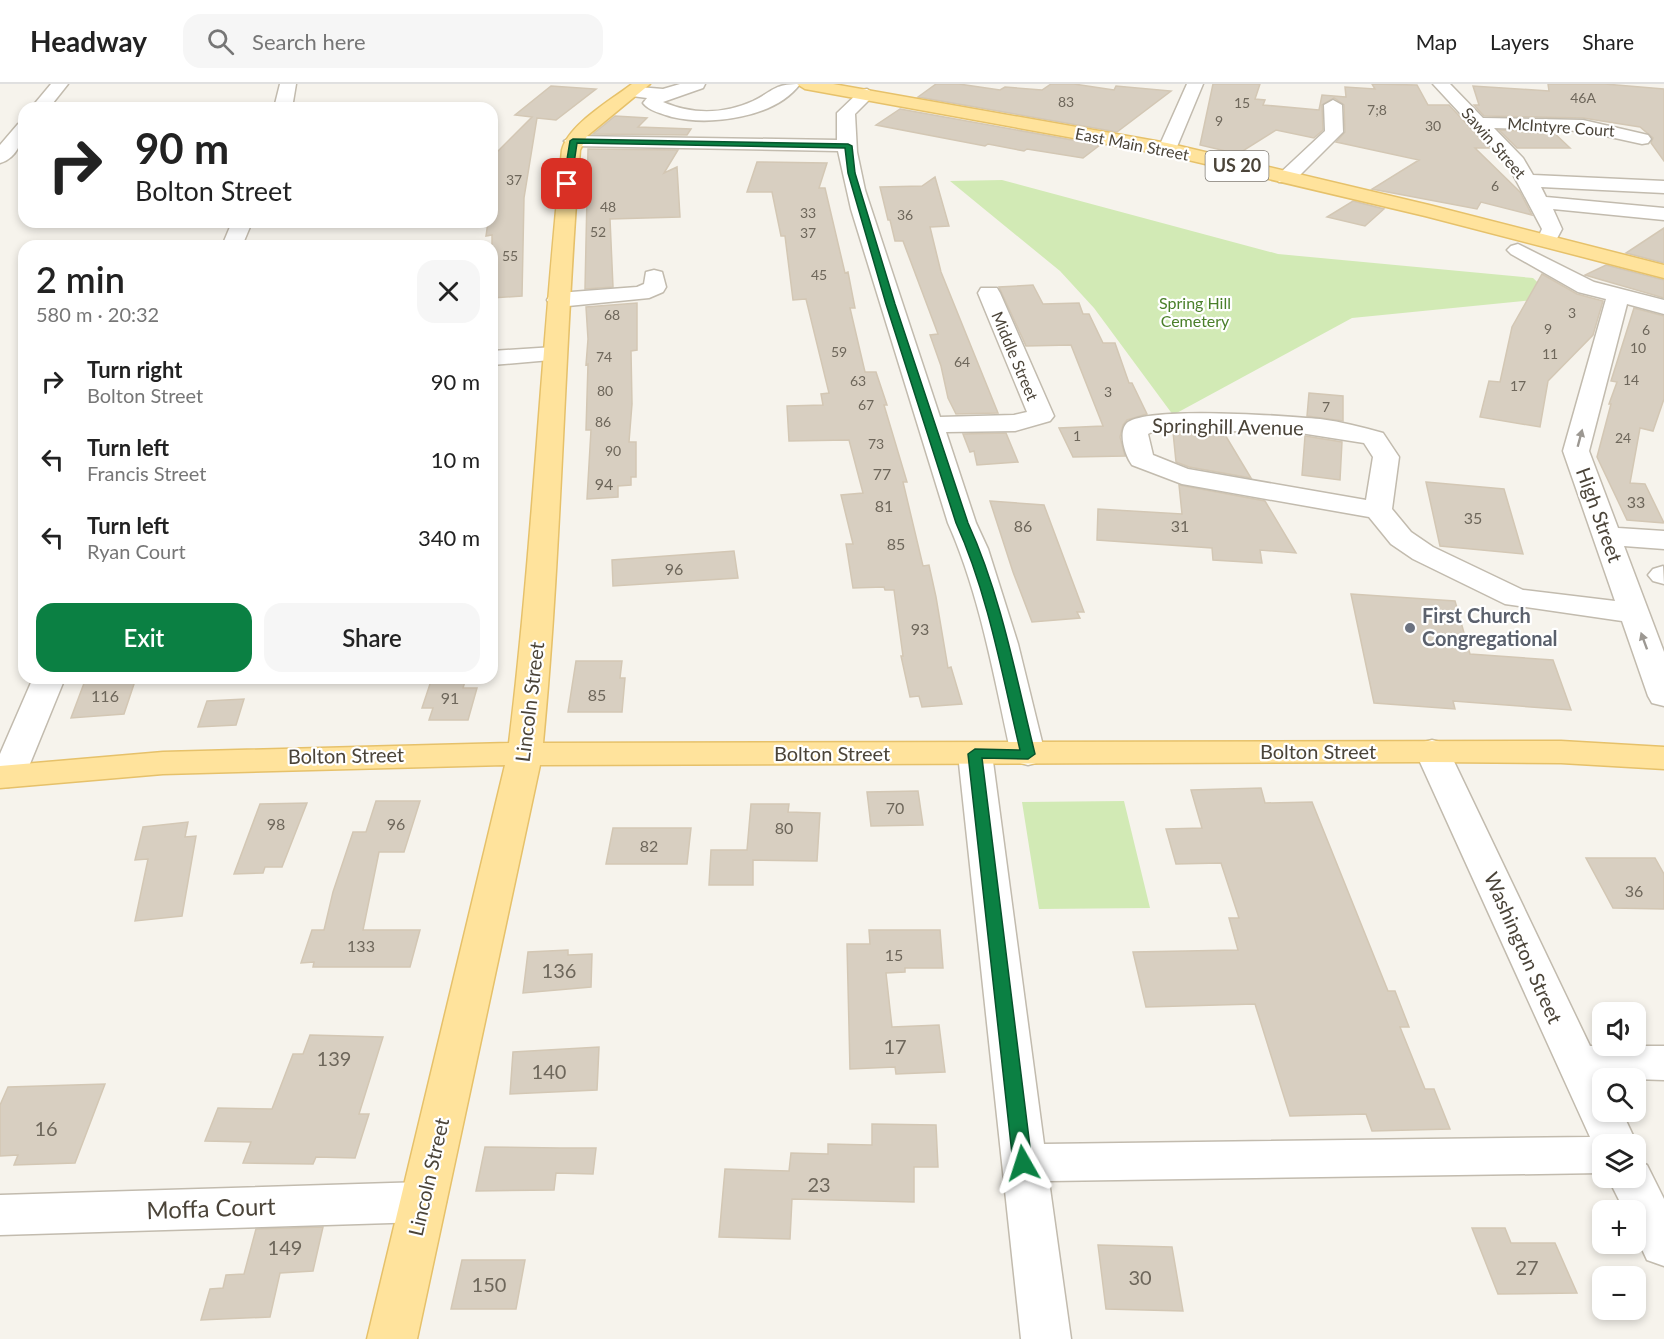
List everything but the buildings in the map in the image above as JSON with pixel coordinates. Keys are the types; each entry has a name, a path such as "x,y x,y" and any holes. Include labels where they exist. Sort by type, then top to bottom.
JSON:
{"main road":[{"name":"East Main Street","path":"805,84 1167,150 1547,240 1664,272"},
{"path":"573,141 645,90"},
{"name":"Lincoln Street","path":"392,1339 525,754 540,617 554,354 573,141"},
{"name":"Bolton Street","path":"4,776 244,759 525,754 1432,751 1561,752 1664,758"}],"street":[{"path":"45,102 60,84"},
{"path":"285,102 288,84"},
{"path":"694,86 645,90 652,103 666,111 708,117 744,112 792,84"},
{"path":"1167,150 1195,84"},
{"name":"Sawin Street","path":"1441,84 1516,162 1539,201 1552,229 1547,240"},
{"path":"867,94 846,113 852,173 962,523 974,549 1002,644 1028,754"},
{"path":"1286,178 1334,132 1334,105"},
{"name":"McIntyre Court","path":"1478,123 1594,128 1622,131 1642,139"},
{"path":"0,157 18,135"},
{"path":"573,141 848,146"},
{"path":"1528,181 1664,187"},
{"path":"1539,201 1664,214"},
{"path":"1518,250 1586,287 1664,307"},
{"path":"558,300 641,293 655,287 654,277"},
{"name":"Middle Street","path":"931,425 1015,423 1041,416 989,293"},
{"name":"High Street","path":"1618,297 1576,451 1664,696"},
{"path":"498,358 554,354"},
{"name":"Springhill Avenue","path":"1154,422 1352,431 1374,438 1386,457 1378,510 1182,476 1141,459 1135,434 1137,428 1154,422"},
{"path":"1378,510 1401,538 1423,553 1516,598 1634,612"},
{"path":"1607,536 1664,540"},
{"path":"4,776 46,684"},
{"name":"Washington Street","path":"1432,751 1610,1134"},
{"path":"975,754 1046,1339"},
{"path":"1575,1062 1664,1063"},
{"path":"1023,1163 1592,1155"},
{"path":"1636,1188 1664,1246"},
{"name":"Moffa Court","path":"0,1215 423,1202"}],"green space":[{"name":"Spring Hill Cemetery","path":"1002,180 1278,254 1533,278 1554,298 1352,318 1173,415 1094,308 1060,271 950,181"},
{"path":"1124,801 1150,908 1039,909 1022,802"}],"place":[{"name":"First Church Congregational","path":"1410,628"}],"route":[{"path":"567,184 573,141 848,146 852,173 864,218 962,523 974,549 984,590 1002,644 1028,754 975,754 1023,1163"}]}
